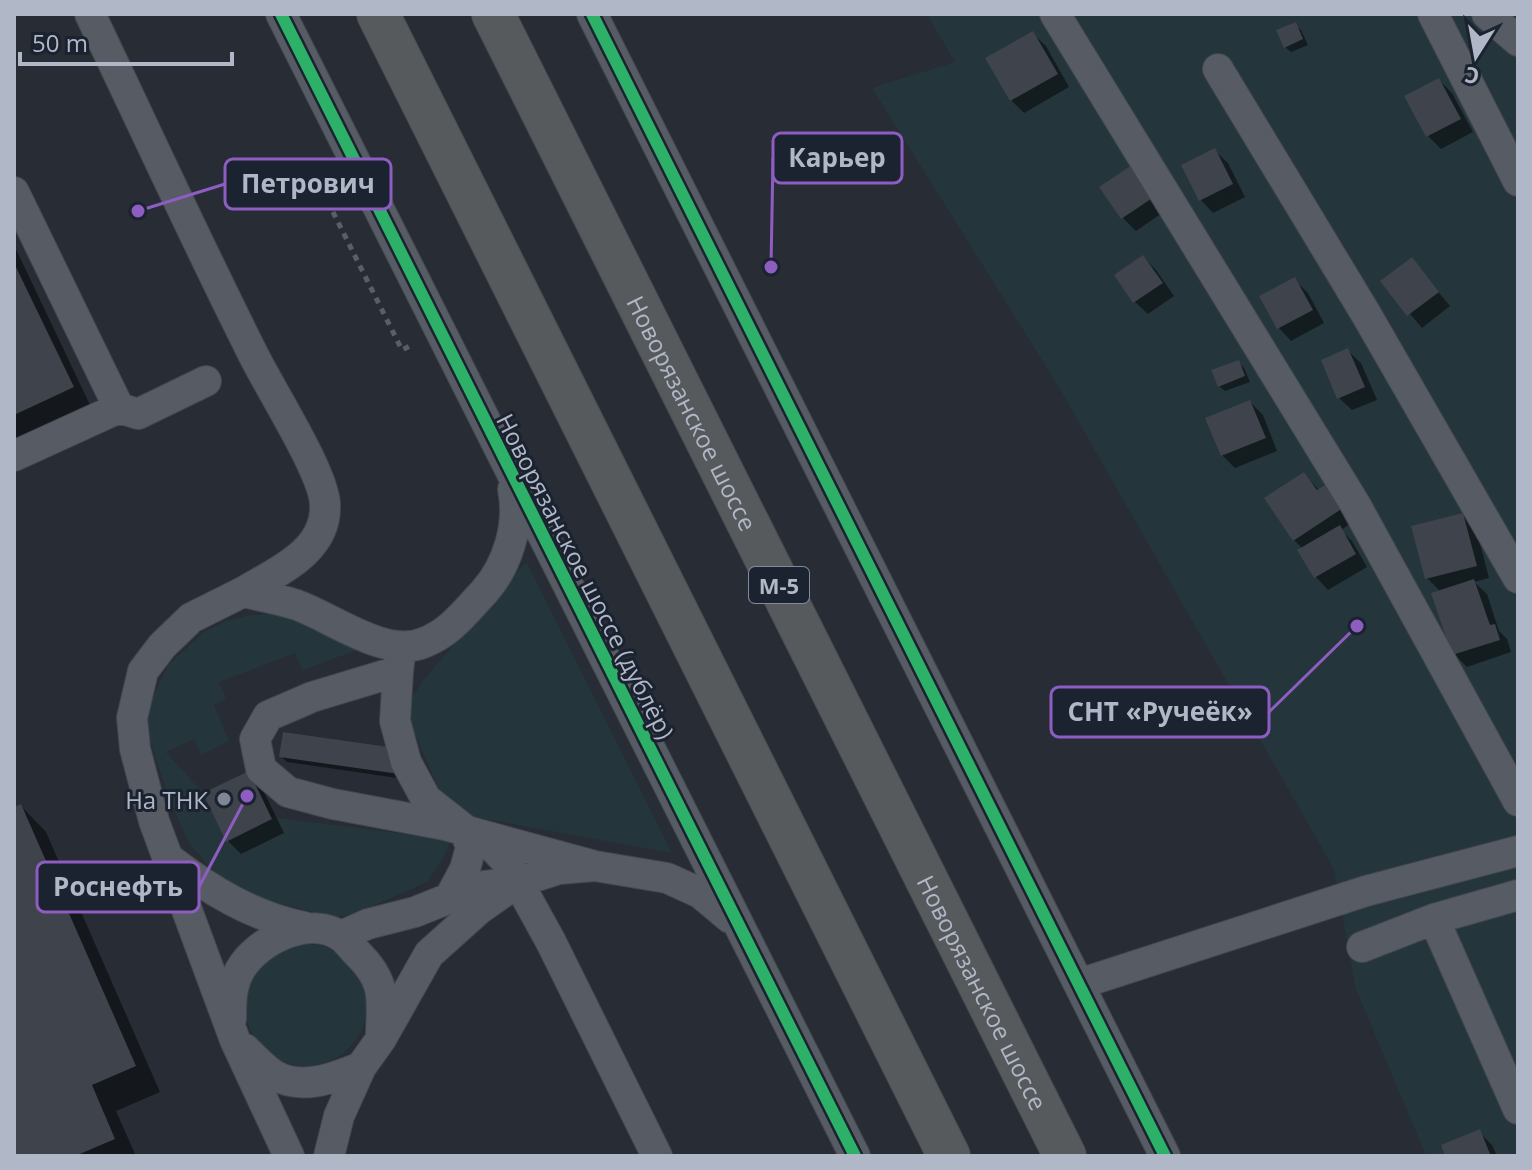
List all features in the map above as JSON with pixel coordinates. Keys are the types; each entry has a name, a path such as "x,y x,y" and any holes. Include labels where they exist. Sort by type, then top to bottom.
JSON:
{"highway":[{"path":"378,14 949,1156"},
{"name":"Новорязанское шоссе","path":"493,14 1065,1156"}],"street":[{"path":"90,14 255,358 319,479 326,505 318,537 299,558 243,592 191,618 162,646 143,671 132,718 135,749 154,821 233,1032 289,1156"},
{"name":"Новорязанское шоссе (дублёр)","path":"281,14 855,1156"},
{"path":"592,14 1165,1156"},
{"path":"1055,14 1355,504 1518,801"},
{"path":"1433,14 1518,181"},
{"path":"1487,14 1518,41"},
{"path":"1218,69 1366,314 1518,578"},
{"path":"14,192 119,408"},
{"path":"14,456 119,408 138,414 206,381"},
{"path":"509,471 516,504 513,533 493,582 449,630 400,659 268,716 255,739 261,769 288,792 333,804 464,829 595,866 667,878 700,893 737,924"},
{"path":"243,592 296,605 385,645 400,659"},
{"path":"400,659 395,721 406,762 426,799 492,846 507,862 551,942 657,1156"},
{"path":"450,897 465,869 471,847 464,829"},
{"path":"1079,984 1366,891 1518,851"},
{"path":"169,859 199,882 244,909 278,922 326,930 341,936 374,972 381,989 381,1039"},
{"path":"341,936 477,887 518,882 559,869 595,866"},
{"path":"329,1156 339,1116 361,1067 381,1039 429,954 478,910 518,882"},
{"path":"1362,947 1434,919 1518,895"},
{"path":"1434,919 1518,1109"},
{"path":"310,929 277,936 253,952 240,970 231,991 233,1032 275,1075 293,1081 325,1081 361,1067"}],"path":[{"path":"333,212 402,350 414,344 408,330"}],"shaded area":[{"path":"927,14 1518,14 1518,1156 1426,1156 1356,989 1334,869 1057,384 872,88 955,62"},
{"path":"527,563 672,853 474,817 451,807 437,785 407,715 409,702 422,682 515,572"},
{"path":"287,612 356,647 355,651 302,670 295,653 219,682 226,699 214,705 229,741 201,755 194,739 166,752 203,793 226,842 271,820 263,816 451,840 443,859 427,882 352,915 330,917 248,894 212,870 189,843 147,733 151,701 168,665 204,632 226,621 246,616"},
{"path":"306,944 329,949 349,962 362,982 367,1005 362,1028 349,1048 329,1061 306,1066 283,1061 263,1048 250,1028 245,1005 250,982 263,962 283,949"}],"building":[{"path":"1296,22 1303,39 1284,48 1276,30"},
{"path":"1033,31 1058,74 1010,101 985,58"},
{"path":"1439,78 1461,119 1426,137 1404,96"},
{"path":"1215,148 1233,184 1199,201 1181,165"},
{"path":"1132,165 1154,197 1121,219 1099,187"},
{"path":"1143,255 1163,283 1133,303 1114,275"},
{"path":"1412,257 1439,292 1407,316 1380,281"},
{"path":"14,263 74,387 14,415"},
{"path":"1295,277 1313,310 1277,329 1259,296"},
{"path":"1348,348 1365,387 1337,399 1321,360"},
{"path":"1239,360 1245,376 1218,387 1211,370"},
{"path":"1250,400 1266,438 1221,456 1205,418"},
{"path":"1304,472 1317,490 1330,482 1346,506 1293,541 1264,498"},
{"path":"1463,513 1477,566 1425,579 1411,526"},
{"path":"1340,525 1356,554 1314,578 1297,550"},
{"path":"1474,579 1490,625 1495,624 1500,640 1452,655 1431,593"},
{"path":"283,732 417,751 413,776 279,757"},
{"path":"249,771 272,819 226,842 203,793"},
{"path":"21,804 136,1066 92,1085 115,1139 75,1156 14,1156 14,807"},
{"path":"1480,1129 1490,1154 1445,1156 1441,1145"}],"cycle path":[{"path":"281,14 855,1156"},
{"path":"592,14 1165,1156"}],"place":[{"name":"Петрович","path":"138,211"},
{"name":"Карьер","path":"771,267"},
{"name":"СНТ «Ручеёк»","path":"1357,626"},
{"name":"Роснефть","path":"247,796"},
{"name":"На ТНК","path":"224,799"}]}
